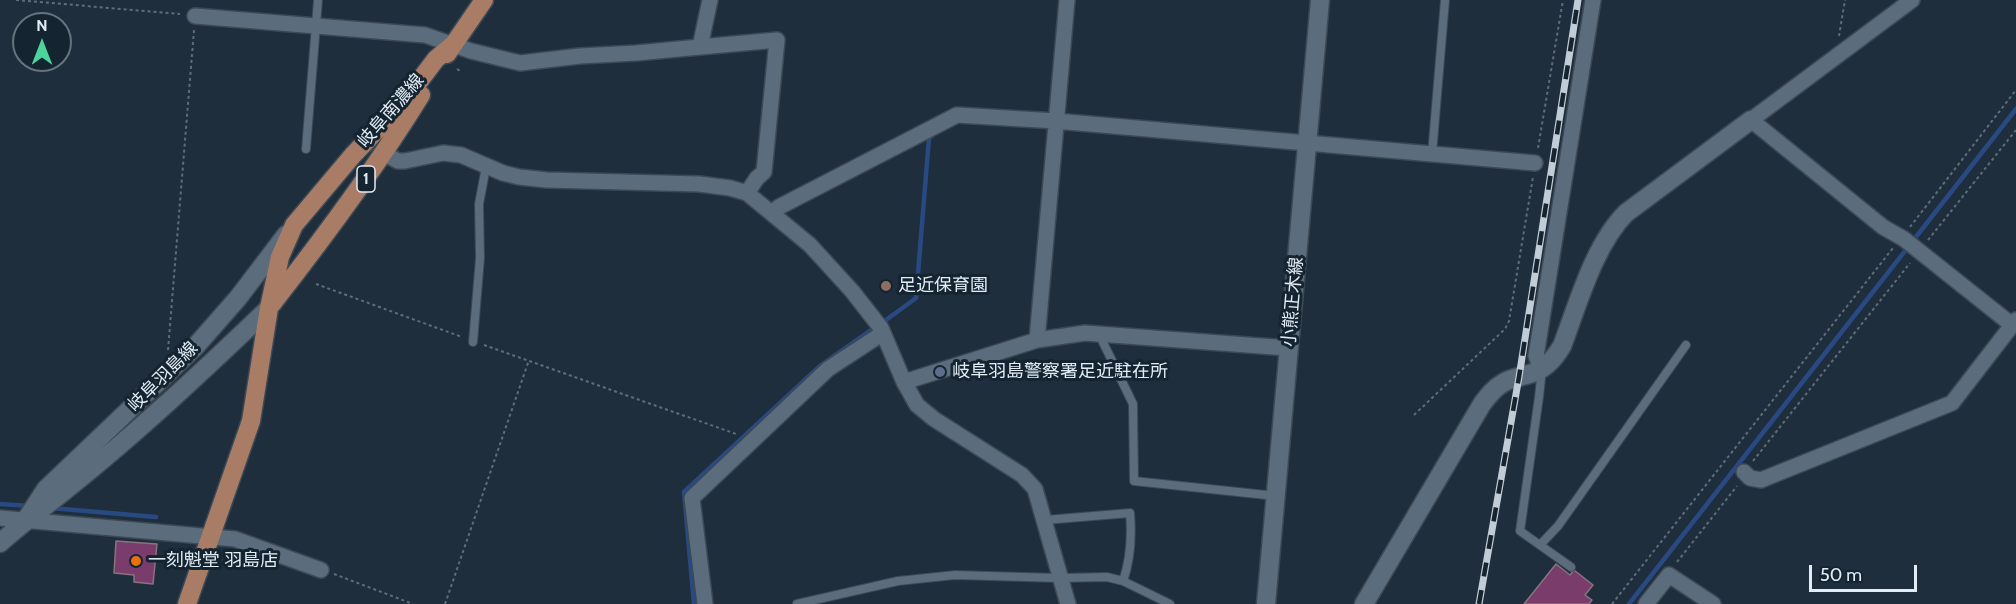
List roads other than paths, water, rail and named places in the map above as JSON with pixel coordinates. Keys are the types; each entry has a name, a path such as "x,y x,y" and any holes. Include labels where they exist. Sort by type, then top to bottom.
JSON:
{"main road":[{"name":"岐阜南濃線","path":"269,308 385,154 453,44 484,0"},
{"name":"小熊正木線","path":"1266,604 1320,0"},
{"name":"岐阜南濃線","path":"187,604 251,421 269,308 280,257 294,225 353,155 402,104 436,58 453,44"},
{"path":"1364,604 1482,404 1503,382 1550,364 1562,346 1594,265 1613,225 1751,120"},
{"name":"岐阜羽島線","path":"25,520 45,489 173,369 238,297 294,225"},
{"name":"岐阜羽島線","path":"0,543 177,395 269,308"}],"street":[{"path":"700,47 710,0"},
{"path":"1037,340 1067,0"},
{"path":"1540,369 1536,356 1593,0"},
{"path":"1745,473 1755,480 1761,480 1952,403 2014,322 1883,227 1751,120 1912,0"},
{"path":"195,16 425,35 471,51 520,63 777,40 764,172 747,193"},
{"path":"772,213 779,207 957,115 1056,121 1535,163"},
{"path":"385,154 398,161 443,153 460,154 486,167 519,177 547,180 699,184 722,186 747,193 810,245 852,291 881,328 904,382 917,405 1022,475 1035,489 1068,604"},
{"path":"705,604 692,498 828,369 883,333"},
{"path":"904,382 1037,340 1085,333 1288,348"},
{"path":"0,518 235,539 321,570"},
{"path":"1646,604 1669,575 1713,604"}],"lane":[{"path":"306,149 318,0"},
{"path":"1432,154 1445,0"},
{"path":"473,342 480,258 479,204 486,167"},
{"path":"1099,334 1133,404 1134,481 1276,496"},
{"path":"1540,545 1558,526 1686,345"},
{"path":"1540,369 1539,397 1520,531 1571,567"},
{"path":"1045,520 1130,513 1132,531 1130,563 1123,580"},
{"path":"797,604 898,581 955,575 1107,577 1123,580 1170,604"}],"waterway":[{"path":"1629,604 2016,109"},
{"path":"886,320 916,298 929,138 932,136"},
{"path":"694,604 684,492 821,365 871,330"},
{"path":"0,504 30,506"},
{"path":"51,508 156,517"}],"railway":[{"path":"1479,604 1519,377 1578,0"}],"place":[{"name":"足近保育園","path":"886,286"},
{"name":"岐阜羽島警察署足近駐在所","path":"940,372"},
{"name":"一刻魁堂 羽島店","path":"136,561"}]}
